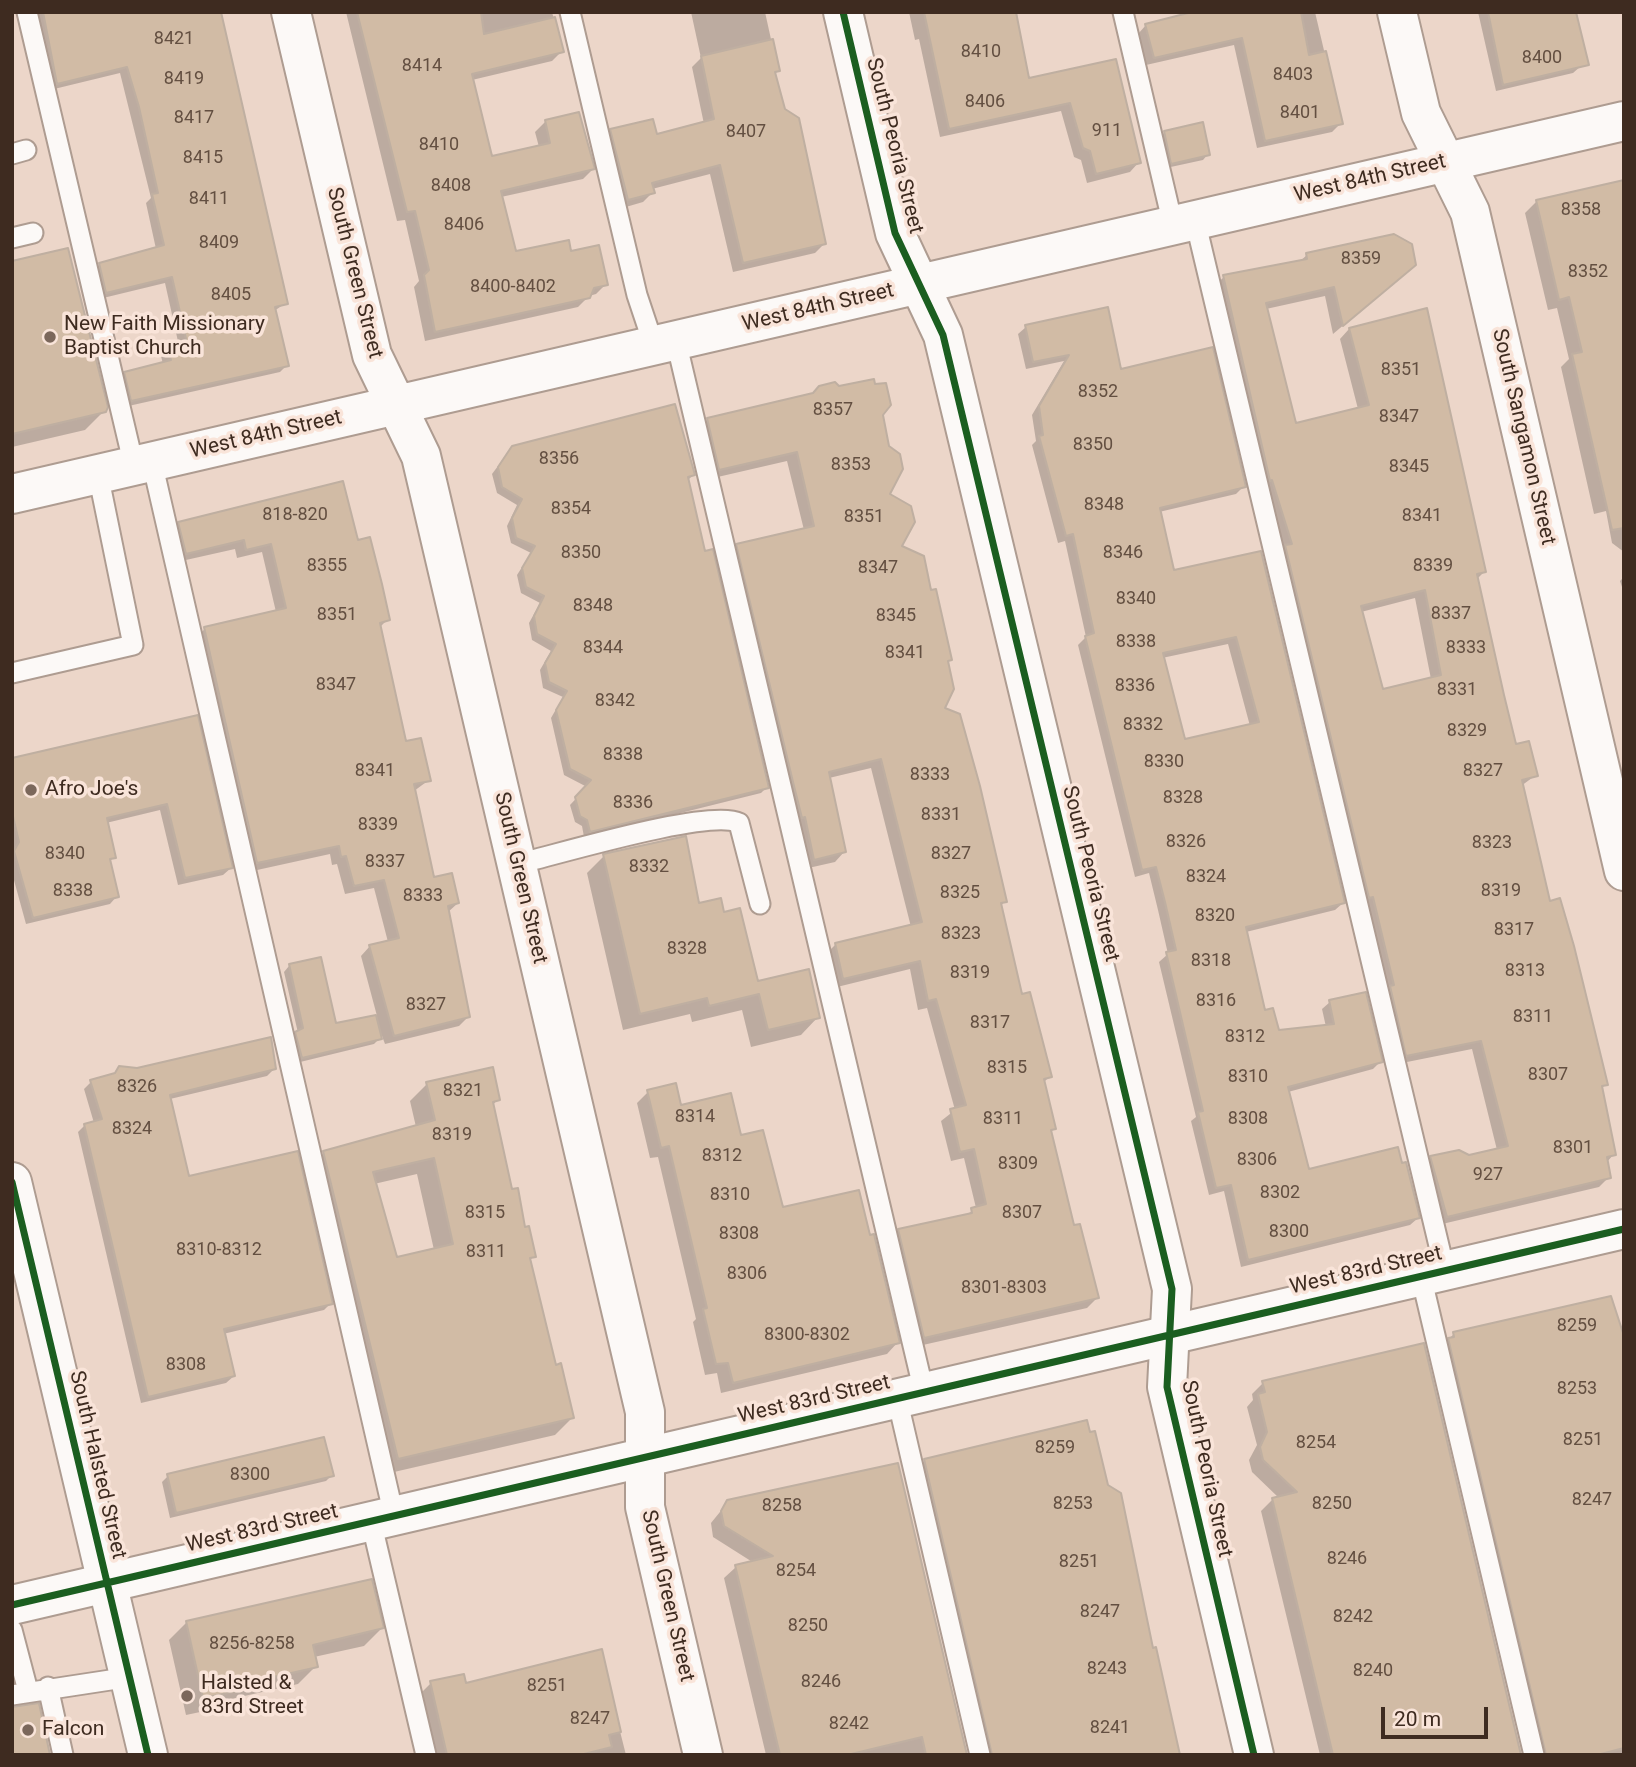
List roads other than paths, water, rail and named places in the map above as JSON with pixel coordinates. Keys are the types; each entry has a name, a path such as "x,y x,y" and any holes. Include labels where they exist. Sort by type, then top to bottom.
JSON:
{"street":[{"name":"South Green Street","path":"291,12 372,355 421,456 645,1412 645,1507 703,1755"},
{"name":"South Peoria Street","path":"843,12 895,233 943,335 1172,1289 1167,1387 1254,1755"},
{"name":"South Sangamon Street","path":"1397,12 1421,113 1470,212 1624,871"},
{"name":"West 84th Street","path":"12,494 1624,121"},
{"name":"South Halsted Street","path":"12,1182 148,1755"},
{"name":"West 83rd Street","path":"12,1605 1624,1229"}],"lane":[{"path":"27,12 128,467 383,1518 426,1755"},
{"path":"570,12 637,295 665,343 910,1395 980,1755"},
{"path":"1123,12 1184,223 1433,1273 1534,1755"},
{"path":"12,239 33,233"},
{"path":"12,673 133,645 128,467"},
{"path":"517,864 688,823 731,819 739,823 760,904"},
{"path":"12,1630 20,1693 130,1677"},
{"path":"48,1687 64,1755"}],"place":[{"name":"New Faith Missionary Baptist Church","path":"50,337"},
{"name":"Afro Joe's","path":"31,790"},
{"name":"Halsted & 83rd Street","path":"187,1696"},
{"name":"Falcon","path":"28,1730"}]}
